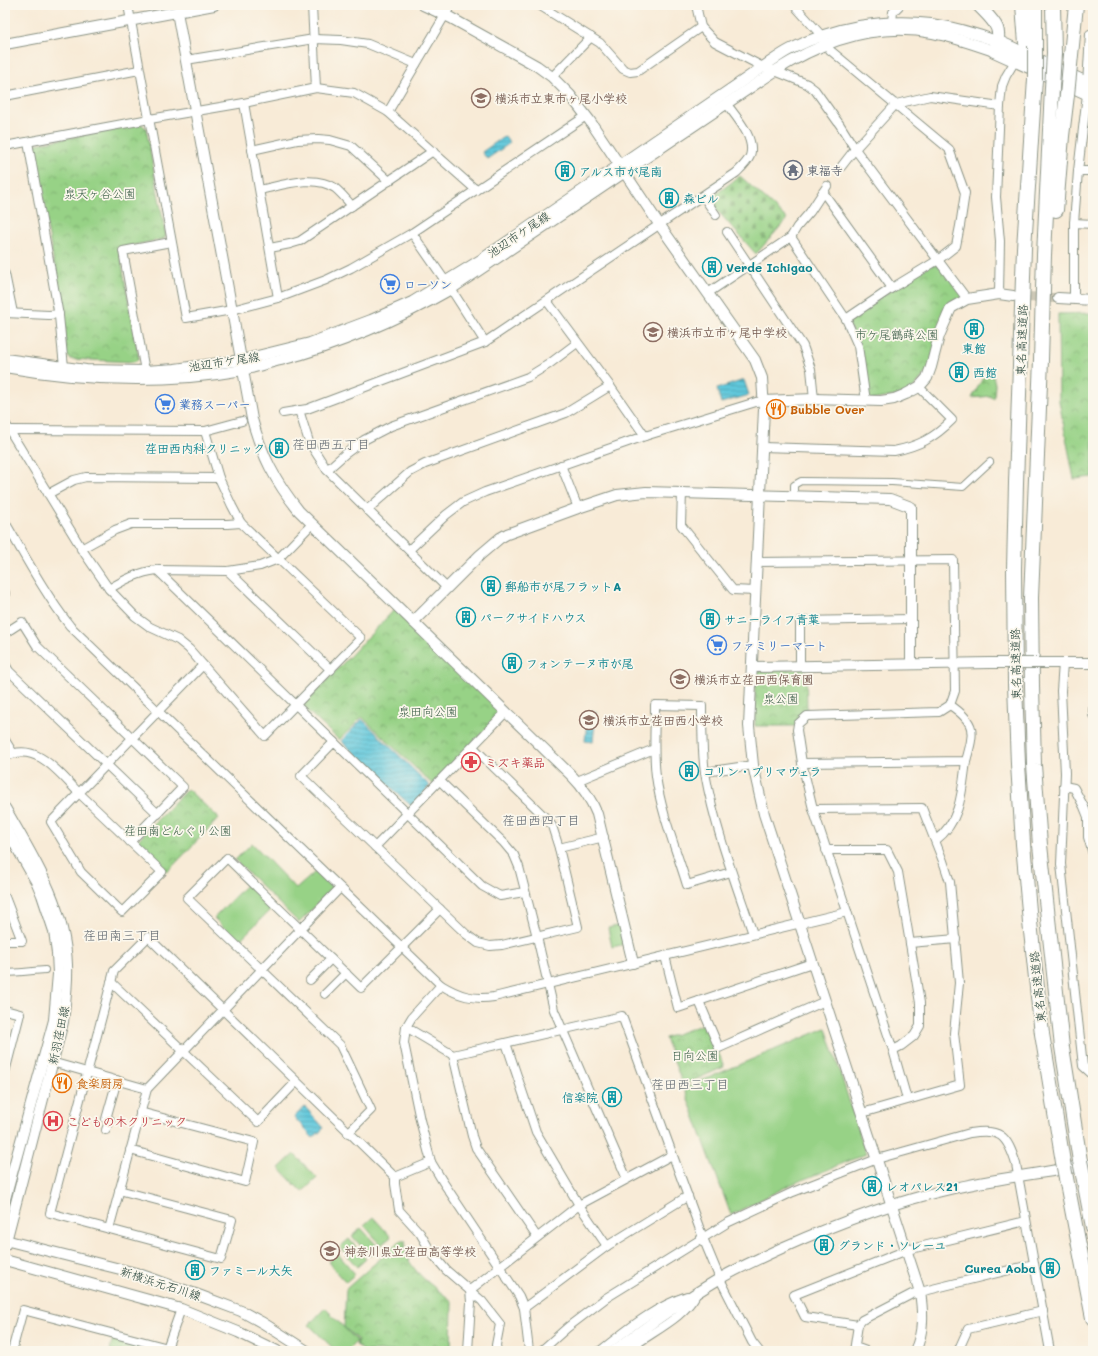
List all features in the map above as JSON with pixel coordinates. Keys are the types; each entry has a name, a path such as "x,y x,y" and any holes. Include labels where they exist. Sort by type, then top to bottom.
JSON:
{"highway":[{"path":"1023,5 1030,44"},
{"name":"東名高速道路","path":"1035,5 1030,44 1031,77 1016,476 1014,569 1015,685 1018,764 1024,860 1042,1034 1063,1162 1093,1318"},
{"name":"東名高速道路","path":"1054,5 1054,53 1044,255 1031,598 1034,765 1040,852 1062,1047 1085,1167 1093,1227"},
{"path":"1069,5 1070,65"},
{"path":"1041,360 1051,276 1062,136 1068,95 1076,5"}],"main road":[{"path":"978,5 994,23 998,30 999,37 996,47"},
{"path":"996,47 1015,61 1090,90"},
{"path":"996,47 1090,90"}],"street":[{"path":"128,5 186,318 232,310 278,298 326,280 351,268 412,233 586,116"},
{"path":"5,44 214,5"},
{"path":"312,5 316,88"},
{"path":"423,5 445,15 537,66 552,77 570,95 755,360 762,378 762,446 750,726 753,765 764,814 920,1292 923,1321 915,1351"},
{"path":"388,112 451,5"},
{"path":"539,5 600,43 623,69 630,72 638,71 701,27"},
{"path":"696,5 701,27 716,42 763,67 775,70 807,84 815,90 855,149 967,298"},
{"path":"794,5 830,50 949,148 965,192 956,246 938,260 892,288 846,319"},
{"path":"892,22 893,12 900,5"},
{"path":"177,12 252,419 263,455 288,497 299,511 577,780 585,790 598,814 633,963"},
{"name":"池辺市ケ尾線","path":"6,367 71,377 107,379 189,377 310,352 372,329 422,306 482,259 823,40 862,25 892,22 931,24 950,27 996,47"},
{"name":"池辺市ケ尾線","path":"622,169 790,49 823,40 865,32 895,30 917,30 996,47"},
{"path":"1074,298 1074,223 1078,170 1090,90 1090,34 1093,35"},
{"path":"552,77 591,37"},
{"path":"186,60 314,39 341,40 368,44 416,64"},
{"path":"999,294 1000,241 996,197 1000,106 1002,86 1015,61"},
{"path":"5,96 139,70"},
{"path":"5,146 196,112 316,88 354,93 388,112 476,190"},
{"path":"841,167 855,149 896,104 930,96 1000,106"},
{"path":"244,103 278,298"},
{"path":"283,413 307,409 485,342 736,173 750,156 751,145 747,135 726,103"},
{"path":"252,150 297,140 330,140 351,146 389,181"},
{"path":"28,142 59,314 64,368"},
{"path":"270,248 300,241 433,152"},
{"path":"1078,170 1093,171"},
{"path":"260,190 307,181 325,183 336,189 352,206"},
{"path":"708,293 791,237 825,189 892,288"},
{"path":"702,196 716,215"},
{"path":"1074,223 1093,224"},
{"path":"727,232 803,346 811,369 814,400"},
{"path":"412,233 485,342"},
{"path":"791,237 846,319 858,346 866,401"},
{"path":"145,371 123,251 171,242"},
{"path":"5,274 9,313 59,314"},
{"path":"409,550 446,515 463,502 485,492 645,436 763,401 881,401 894,399 906,394 919,387 927,378 939,336 952,308 967,298 999,294 1013,296"},
{"path":"1058,298 1093,300"},
{"path":"547,301 645,436"},
{"path":"327,470 344,454 364,440 391,426 528,376 549,364 577,343"},
{"name":"池辺市ケ尾線","path":"6,367 145,371 242,365"},
{"path":"368,510 410,472 425,464 566,413 610,386"},
{"path":"762,446 894,451 909,448 924,442 939,432 952,420 919,387"},
{"path":"299,410 309,442 327,470 447,588"},
{"path":"7,427 205,431 242,421"},
{"path":"7,427 82,549 109,589 135,616 150,627 178,640 189,649 265,736 361,638 241,522 219,478 205,431"},
{"path":"794,495 794,485 801,481 892,482 963,487 990,462"},
{"path":"561,465 578,508"},
{"path":"48,494 74,480 86,477 219,478"},
{"path":"414,622 480,555 500,538 578,508 617,495 646,492 682,492 890,499 911,507 911,664"},
{"path":"682,492 681,525 733,590 755,591"},
{"path":"5,522 54,606 70,626 441,985 460,996 483,998 548,984 847,912"},
{"path":"82,549 115,530 132,524 227,524 241,522"},
{"path":"109,589 133,576 147,571 228,571 260,566 278,558 312,524"},
{"path":"756,562 953,560 955,691 950,705 939,712 807,716 798,724 797,730 802,763 813,809 893,1050 907,1099"},
{"path":"157,570 482,886 500,896 525,892"},
{"path":"228,571 331,670"},
{"path":"800,666 800,621 911,619"},
{"path":"5,633 22,622 37,646 183,788 130,842"},
{"path":"1060,663 1065,773 1061,864 1083,1066 1093,1075"},
{"path":"752,666 1093,663"},
{"path":"5,664 9,671 158,814"},
{"path":"5,740 9,755 26,752 34,754 45,760 79,793 130,842 162,872 122,912 80,872 51,822 79,793 107,765 133,738 202,665"},
{"path":"731,872 687,885 664,814 656,776 654,748 655,705 702,706 705,772 714,818 753,934"},
{"path":"936,840 943,834 958,812 963,788 966,761 971,743 971,725 961,713 950,705"},
{"path":"1093,709 1093,715"},
{"path":"375,847 506,712"},
{"path":"334,742 301,776 466,934 478,943 490,946 502,945 578,927 559,848 552,826 548,820 473,747"},
{"path":"577,780 654,748"},
{"path":"802,763 966,761"},
{"path":"705,772 753,765"},
{"path":"440,781 504,843 514,856 519,868 537,936 554,1010 627,1179"},
{"path":"1064,786 1074,788 1084,807 1088,817 1088,837 1093,854"},
{"name":"新羽荏田線","path":"5,808 44,877 52,895 65,944 67,964 63,1022 48,1061 5,1200"},
{"path":"813,809 922,808 936,840 950,882 959,983 954,1033 960,1085 862,1113"},
{"name":"新羽荏田線","path":"5,827 40,889 54,931 58,953 58,991 48,1061 5,1242"},
{"path":"559,848 604,837"},
{"path":"826,850 887,850 898,872 920,1003 920,1026 914,1036 893,1050"},
{"path":"348,1133 371,1110 340,1045 187,898 227,858 361,988 440,910"},
{"path":"108,1229 147,1089 340,888"},
{"path":"5,897 22,941 5,941"},
{"path":"119,1190 232,1220 221,1259 50,1213 114,971 148,937 395,1177 399,1210 420,1233 430,1252 446,1270 482,1301 500,1324 496,1345 497,1351"},
{"path":"910,943 956,939"},
{"path":"665,956 678,1008 812,963"},
{"path":"310,980 331,959"},
{"path":"5,973 45,970"},
{"path":"325,994 346,973"},
{"path":"111,982 258,1122 296,1082"},
{"path":"441,985 412,1017 406,1027 404,1043 420,1120 431,1162 519,1296 524,1308 529,1351"},
{"path":"699,1001 719,1048 825,1002"},
{"path":"5,1010 20,1014 5,1072"},
{"path":"406,1027 453,1055 622,1016 703,1238 720,1279 752,1342 759,1351"},
{"path":"506,1043 536,1132 579,1205 607,1246"},
{"path":"453,1055 476,1148 537,1237"},
{"path":"48,1061 147,1089"},
{"path":"106,1130 110,1120 106,1119 117,1080"},
{"path":"130,1150 245,1182 254,1142 140,1112"},
{"path":"541,1351 568,1327 606,1298 727,1223 792,1192 877,1159 981,1131 994,1132 1001,1136 1011,1147 1018,1176 1050,1351"},
{"path":"470,1290 579,1205 672,1155"},
{"path":"395,1177 431,1162"},
{"path":"614,1351 657,1319 720,1279 756,1260 824,1229 892,1204 950,1189 1018,1176 1085,1167"},
{"path":"524,1308 607,1246 688,1196"},
{"path":"858,1325 805,1318 794,1295 907,1250 1026,1221"},
{"name":"新横浜元石川線","path":"5,1242 136,1273 201,1296 241,1311 307,1351"},
{"name":"新横浜元石川線","path":"5,1260 181,1309 238,1332 277,1351"},
{"path":"866,1351 854,1349 858,1325 862,1320 912,1294 1034,1264"},
{"path":"468,1351 471,1302 470,1290"},
{"path":"600,1351 634,1324 663,1305 697,1293"},
{"path":"627,1351 674,1318 693,1302 697,1293"},
{"path":"12,1351 23,1310 167,1349 181,1309"},
{"path":"958,1351 968,1329 1042,1311"}],"green space":[{"name":"泉天ヶ谷公園","path":"141,124 146,128 166,236 164,239 119,248 139,358 134,362 70,359 66,354 65,324 33,149 36,144"},
{"path":"740,176 787,219 756,254 708,200"},
{"name":"市ケ尾鶴蒔公園","path":"938,260 967,299 951,308 931,367 908,394 866,401 858,346 846,319"},
{"path":"1093,313 1093,477 1074,479 1059,401 1058,314"},
{"path":"985,374 993,376 995,384 994,398 991,396 972,398"},
{"name":"泉田向公園","path":"395,609 502,712 433,785 362,717 339,740 302,706"},
{"name":"泉公園","path":"806,669 807,709 799,717 795,726 755,726 755,671"},
{"name":"荏田南どんぐり公園","path":"187,789 219,818 167,872 136,842"},
{"path":"252,843 296,889 315,872 333,888 299,923 235,860"},
{"path":"249,882 273,907 238,942 214,918"},
{"path":"622,925 626,944 612,947 608,928"},
{"name":"日向公園","path":"707,1023 724,1067 683,1085 665,1038"},
{"path":"826,1028 866,1154 790,1185 731,1215 684,1088"},
{"path":"294,1154 317,1178 302,1192 279,1168"},
{"path":"373,1217 391,1237 381,1245 364,1225"},
{"path":"361,1228 379,1248 370,1256 352,1236"},
{"path":"349,1239 366,1259 357,1267 340,1247"},
{"path":"400,1241 406,1241 405,1252 409,1261 419,1274 452,1301 451,1351 363,1351 356,1345 358,1340 344,1327 346,1289"},
{"path":"338,1254 355,1274 346,1282 328,1262"},
{"path":"325,1308 357,1341 347,1351 336,1351 309,1325"},
{"path":"113,1338 157,1351 110,1351"}],"water":[{"path":"505,136 510,143 487,159 482,152"},
{"path":"744,380 749,395 721,403 717,389"},
{"path":"588,712 596,712 593,742 585,741"},
{"path":"362,719 430,786 411,806 341,741"},
{"path":"305,1107 324,1128 313,1138 294,1117"}],"tunnel":[{"path":"1015,297 1058,298"}],"place":[{"name":"横浜市立東市ヶ尾小学校","path":"481,98"},
{"name":"東福寺","path":"793,170"},
{"name":"アルス市が尾南","path":"565,171"},
{"name":"森ビル","path":"669,198"},
{"name":"Verde Ichigao","path":"712,267"},
{"name":"ローソン","path":"390,284"},
{"name":"東館","path":"974,329"},
{"name":"横浜市立市ヶ尾中学校","path":"653,332"},
{"name":"西館","path":"959,372"},
{"name":"業務スーパー","path":"165,404"},
{"name":"Bubble Over","path":"776,409"},
{"name":"荏田西内科クリニック","path":"279,448"},
{"name":"郵船市が尾フラットA","path":"491,586"},
{"name":"パークサイドハウス","path":"466,617"},
{"name":"サニーライフ青葉","path":"710,619"},
{"name":"ファミリーマート","path":"717,645"},
{"name":"フォンテーヌ市が尾","path":"512,663"},
{"name":"横浜市立荏田西保育園","path":"680,679"},
{"name":"横浜市立荏田西小学校","path":"589,720"},
{"name":"ミズキ薬品","path":"471,762"},
{"name":"コリン・プリマヴェラ","path":"689,771"},
{"name":"食楽厨房","path":"62,1083"},
{"name":"信楽院","path":"612,1097"},
{"name":"こどもの木クリニック","path":"53,1121"},
{"name":"レオパレス21","path":"872,1186"},
{"name":"グランド・ソレーユ","path":"824,1245"},
{"name":"神奈川県立荏田高等学校","path":"330,1251"},
{"name":"Curea Aoba","path":"1050,1268"},
{"name":"ファミール大矢","path":"195,1270"}],"district":[{"name":"荏田西五丁目","path":"331,443"},
{"name":"荏田西四丁目","path":"541,819"},
{"name":"荏田南三丁目","path":"122,934"},
{"name":"荏田西三丁目","path":"690,1083"}]}
